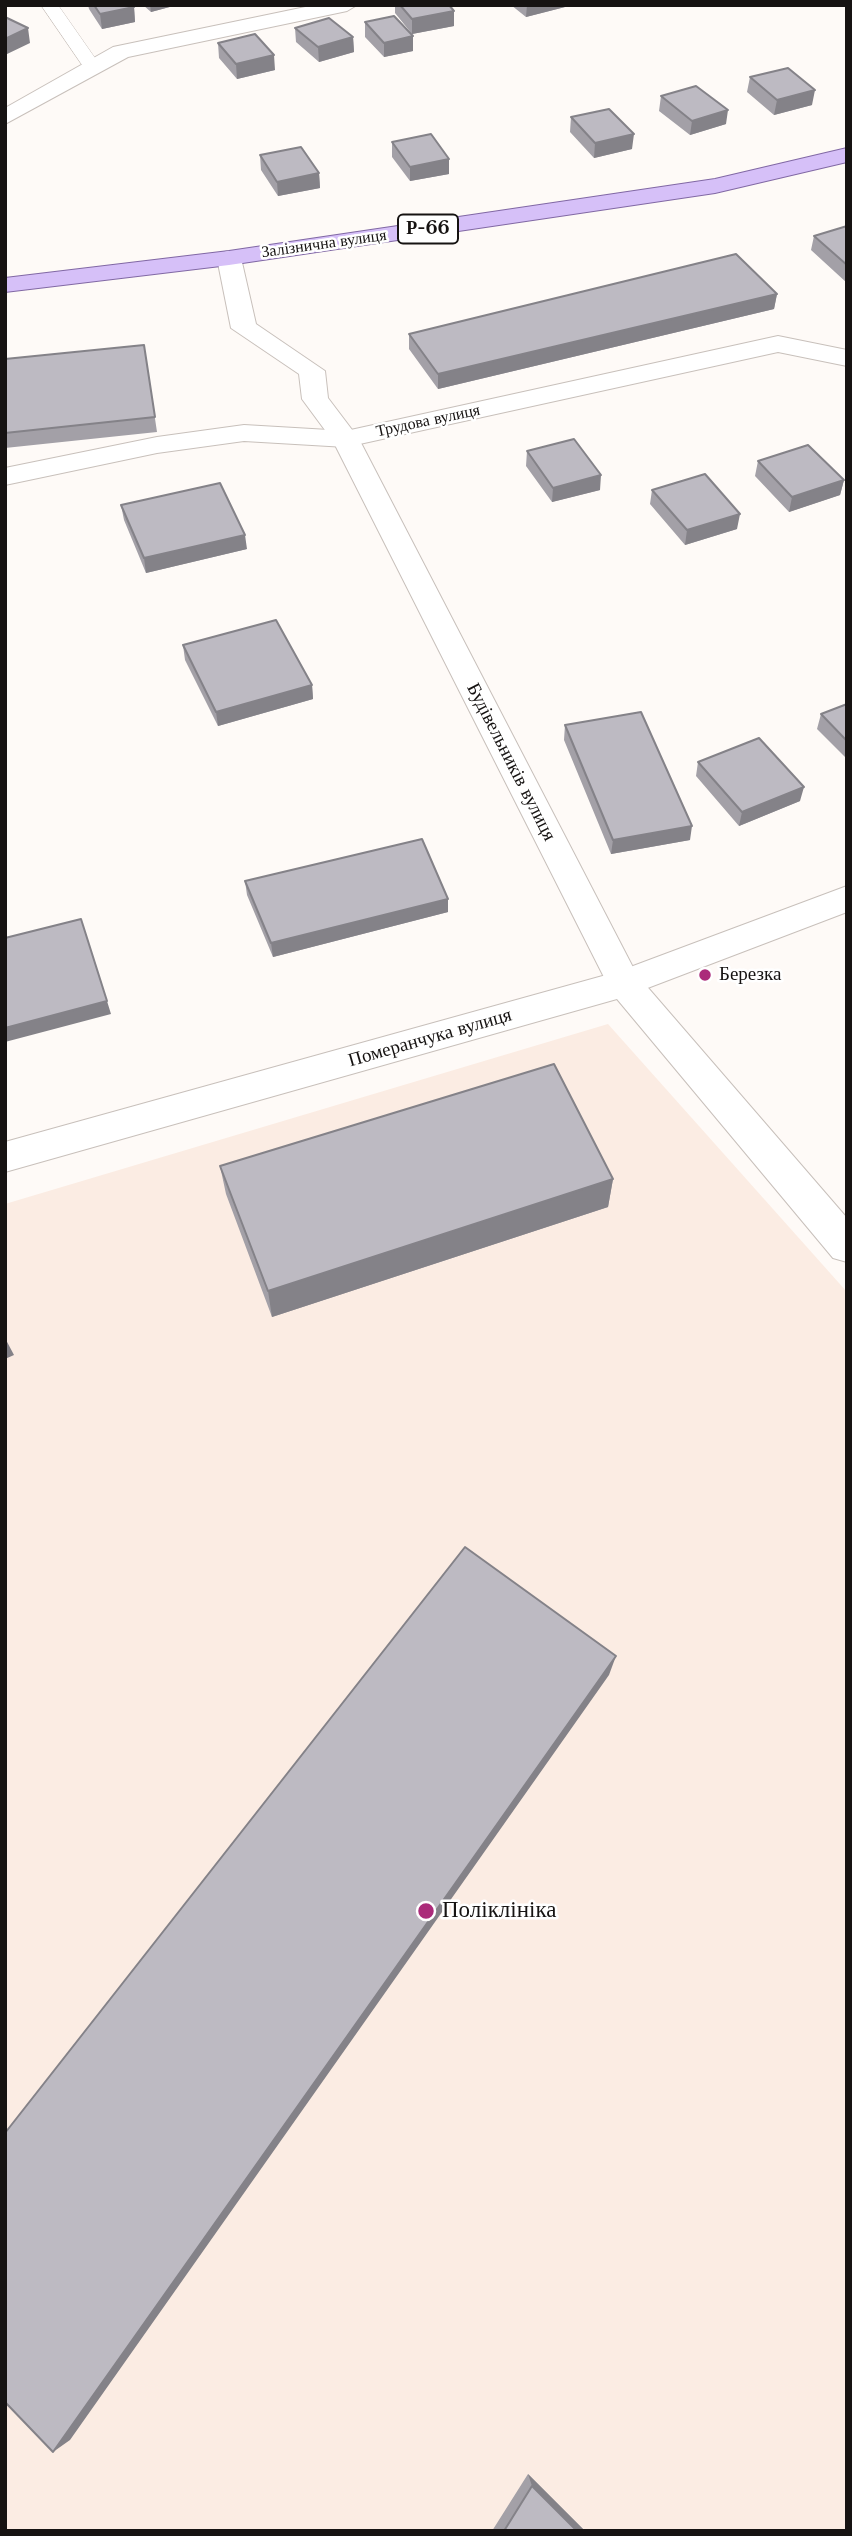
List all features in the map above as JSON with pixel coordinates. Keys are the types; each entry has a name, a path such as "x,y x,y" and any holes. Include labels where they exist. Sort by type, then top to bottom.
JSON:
{"main road":[{"name":"Залізнична вулиця","path":"5,285 229,258 715,186 847,155"}],"street":[{"path":"5,117 121,52 347,5"},
{"name":"Будівельників вулиця","path":"229,258 244,328 312,371 315,399 346,439 624,984 847,1245"},
{"name":"Трудова вулиця","path":"5,477 157,445 244,433 346,439 778,344 847,358"},
{"name":"Померанчука вулиця","path":"5,1157 624,984 847,898"}],"lane":[{"path":"49,5 93,68"}],"shaded area":[{"name":"Поліклініка","path":"608,1024 847,1292 847,2531 5,2531 5,1204"}],"building":[{"path":"94,5 132,5 134,7 100,14"},
{"path":"400,5 449,5 454,11 412,19"},
{"path":"394,16 413,36 384,43 365,22"},
{"path":"5,17 28,28 5,39"},
{"path":"329,18 353,37 318,47 295,28"},
{"path":"255,34 274,55 236,64 218,43"},
{"path":"788,68 815,90 777,100 750,77"},
{"path":"696,86 728,110 692,121 661,96"},
{"path":"609,109 634,134 595,143 571,117"},
{"path":"431,134 449,159 410,167 392,142"},
{"path":"301,147 319,173 277,182 260,155"},
{"path":"847,226 847,265 814,236"},
{"path":"736,254 777,294 438,374 409,334"},
{"path":"144,345 155,417 5,433 5,359"},
{"path":"574,439 601,475 553,488 527,451"},
{"path":"808,445 844,480 792,497 758,461"},
{"path":"705,474 740,514 687,530 652,490"},
{"path":"220,483 245,535 144,558 121,505"},
{"path":"276,620 312,685 216,712 183,645"},
{"path":"847,704 847,741 821,714"},
{"path":"641,712 692,826 613,840 565,725"},
{"path":"759,738 804,787 742,812 698,762"},
{"path":"422,839 448,899 271,943 245,881"},
{"path":"81,919 107,1001 5,1028 5,938"},
{"path":"554,1064 613,1179 268,1291 220,1166"},
{"path":"465,1547 616,1656 53,2452 5,2402 5,2133"},
{"path":"532,2486 577,2531 504,2531"}],"place":[{"name":"Березка","path":"705,975"},
{"name":"Поліклініка","path":"426,1911"}]}
